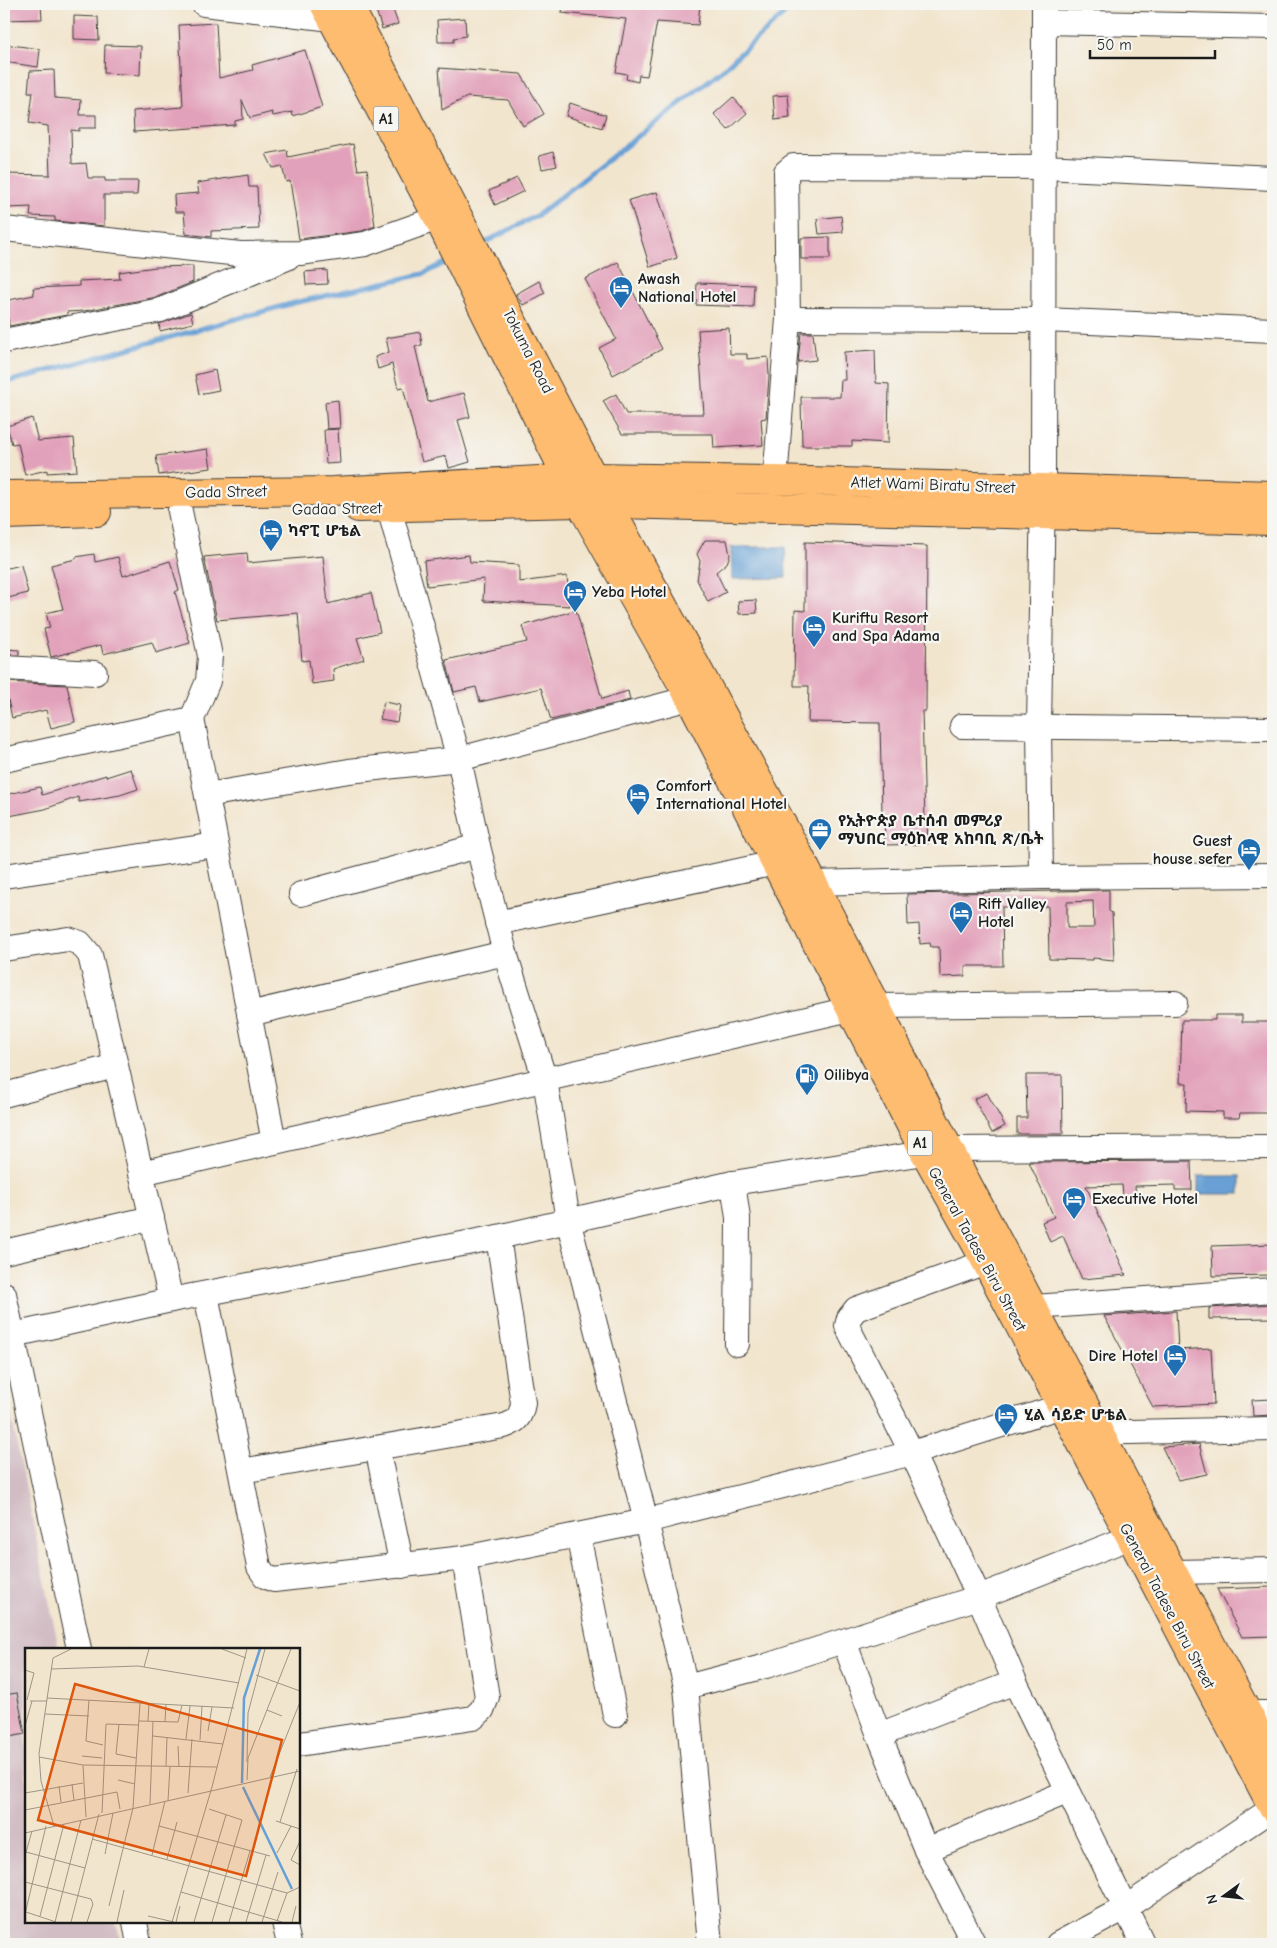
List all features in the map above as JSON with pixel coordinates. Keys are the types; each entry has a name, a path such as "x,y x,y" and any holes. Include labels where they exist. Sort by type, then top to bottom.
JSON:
{"main road":[{"name":"A1","path":"340,11 449,227"},
{"name":"Tokuma Road","path":"449,227 494,306 581,478"},
{"name":"Atlet Wami Biratu Street","path":"581,478 775,480 1273,495"},
{"name":"Gada Street","path":"4,495 333,491 464,486 581,478"},
{"name":"General Tadese Biru Street","path":"581,478 580,503 690,698 787,859 813,883 863,1008"},
{"name":"General Tadese Biru Street","path":"581,478 607,503 937,1151 986,1262 1062,1406 1088,1432 1260,1713 1273,1761"},
{"name":"Atlet Wami Biratu Street","path":"607,503 1273,521"},
{"name":"Gadaa Street","path":"4,515 607,503"},
{"name":"General Tadese Biru Street","path":"937,1151 1034,1307 1131,1537 1273,1808"}],"street":[{"path":"204,4 340,11"},
{"path":"1040,877 1039,727 1043,515 1044,13 1273,27"},
{"path":"775,480 788,319 786,172 794,166 1043,167 1273,178"},
{"path":"4,229 240,254 300,253 365,244 449,227"},
{"path":"4,341 162,310 300,253"},
{"path":"788,319 1044,320 1273,330"},
{"path":"389,508 459,759 505,954 545,1080 568,1220 646,1521 686,1687 710,1944"},
{"path":"180,511 210,656 208,681 192,719 274,1142"},
{"path":"4,668 95,673"},
{"path":"207,795 349,771 459,759 690,698"},
{"path":"4,760 192,719"},
{"path":"962,726 1273,729"},
{"path":"4,876 216,845"},
{"path":"301,894 478,846"},
{"path":"497,924 787,859"},
{"path":"813,883 1040,877 1273,875"},
{"path":"4,949 68,939 80,943 90,955 171,1300"},
{"path":"249,1014 505,954"},
{"path":"141,1173 863,1008 1175,1003"},
{"path":"4,1094 115,1066"},
{"path":"12,1335 171,1300 498,1237 733,1183 937,1151 1273,1147"},
{"path":"733,1183 738,1218 738,1344"},
{"path":"4,1252 152,1218"},
{"path":"241,1471 504,1426 515,1422 522,1412 523,1403 498,1237"},
{"path":"986,1262 856,1310 849,1318 848,1326 912,1453 979,1597 1015,1682 1142,1944"},
{"path":"1034,1307 1273,1290"},
{"path":"4,1294 79,1648"},
{"path":"206,1294 259,1567 265,1576 274,1580 464,1558 646,1521 912,1453 1062,1406"},
{"path":"1088,1432 1273,1430"},
{"path":"377,1448 402,1566"},
{"path":"578,1535 615,1715"},
{"path":"686,1687 766,1666 979,1597 1131,1537"},
{"path":"300,1744 473,1718 482,1710 486,1697 464,1558"},
{"path":"1175,1572 1273,1570"},
{"path":"844,1641 879,1735 926,1850 974,1944"},
{"path":"879,1735 1015,1682"},
{"path":"926,1850 1067,1792"},
{"path":"1058,1944 1125,1908 1273,1808"},
{"path":"135,1923 139,1944"},
{"path":"284,1923 289,1944"}],"shaded area":[{"path":"4,1381 59,1648 25,1648 25,1923 116,1923 121,1944 4,1944"}],"water":[{"path":"731,547 785,547 786,578 732,579"},
{"path":"1198,1176 1240,1176 1240,1194 1198,1194"}],"building":[{"path":"374,4 391,4 398,24 382,29"},
{"path":"563,4 700,4 698,25 657,22 647,76 639,75 638,82 626,79 627,74 616,72 626,19 562,13"},
{"path":"4,5 41,5 42,19 4,20"},
{"path":"74,16 98,17 99,40 74,39"},
{"path":"465,18 466,36 454,38 454,42 438,42 437,20"},
{"path":"216,23 219,78 253,70 252,65 305,50 322,107 293,116 292,112 273,116 272,112 250,118 242,100 243,119 235,121 235,125 134,132 133,111 183,107 179,25"},
{"path":"4,44 40,49 38,67 4,62"},
{"path":"105,45 141,46 140,75 104,73"},
{"path":"439,68 521,74 544,114 523,126 508,100 467,97 442,110"},
{"path":"54,70 55,98 81,100 80,115 96,115 96,128 79,128 79,131 71,130 72,164 86,163 88,178 105,178 105,181 138,181 137,195 104,195 104,226 55,221 55,217 30,216 31,207 7,208 5,174 50,175 48,126 29,123 33,92 28,92 30,71"},
{"path":"788,95 790,118 775,120 773,96"},
{"path":"733,97 747,113 728,130 714,114"},
{"path":"570,103 606,115 602,128 566,116"},
{"path":"353,144 358,170 367,169 375,226 362,231 299,239 290,181 286,182 282,166 273,168 266,154 287,150 288,157"},
{"path":"553,152 557,166 542,169 539,156"},
{"path":"248,175 249,187 257,187 259,229 211,231 211,237 186,234 184,212 175,212 174,195 199,193 197,183"},
{"path":"517,178 524,191 495,205 489,191"},
{"path":"657,192 677,258 650,267 629,200"},
{"path":"841,216 843,232 819,234 817,219"},
{"path":"830,237 830,259 801,259 801,238"},
{"name":"Awash National Hotel","path":"618,262 662,349 613,375 599,348 616,339 585,279"},
{"path":"193,266 193,282 157,297 84,311 67,312 67,315 9,326 8,318 4,319 4,301 34,295 33,288 79,286 79,281 120,279 119,272 156,267"},
{"path":"327,270 328,284 306,285 305,272"},
{"path":"539,281 545,293 523,305 516,294"},
{"path":"697,283 754,285 753,307 696,305"},
{"path":"191,313 193,323 160,331 159,324"},
{"path":"729,328 730,354 747,354 747,359 768,357 769,376 766,418 761,419 763,445 714,448 713,434 622,434 603,401 616,394 626,414 704,414 698,330"},
{"path":"420,332 422,345 415,346 428,402 464,393 470,417 458,420 470,462 449,468 446,456 422,462 403,387 398,388 392,364 378,369 375,357 389,352 386,338"},
{"path":"801,333 813,333 816,360 798,362"},
{"path":"875,350 876,383 889,384 888,443 852,441 852,446 802,446 801,397 840,397 841,380 845,380 844,352"},
{"path":"215,370 219,390 199,394 195,375"},
{"path":"338,400 340,428 327,429 325,402"},
{"path":"32,418 38,441 74,438 77,471 47,473 47,470 25,475 18,443 12,444 7,426"},
{"path":"338,429 340,463 326,464 324,430"},
{"path":"208,449 211,468 159,475 156,456"},
{"path":"705,540 727,540 730,555 727,563 716,572 726,592 708,602 697,580 700,561 697,554"},
{"path":"805,542 927,546 926,711 922,711 925,821 927,821 928,844 885,845 884,813 882,813 880,723 808,722 809,686 794,686 795,610 805,611"},
{"path":"247,553 248,563 323,556 328,604 371,593 380,632 357,638 364,659 333,669 334,681 312,684 309,660 302,661 298,613 217,620 204,557"},
{"path":"94,554 95,562 118,557 123,576 170,561 179,590 175,592 190,643 156,653 152,642 103,654 101,645 51,657 44,629 50,628 46,613 63,609 51,565 76,559 76,557"},
{"path":"469,555 470,562 519,565 519,582 567,576 570,606 483,601 484,579 427,586 424,561"},
{"path":"21,565 28,593 4,599 4,569"},
{"path":"756,600 757,613 739,614 738,601"},
{"path":"576,610 602,699 628,691 630,700 551,720 541,688 480,702 476,687 454,692 446,660 527,642 522,626"},
{"path":"6,649 19,650 19,655 6,654"},
{"path":"4,682 67,685 75,722 51,728 46,710 12,718"},
{"path":"384,702 400,705 397,722 380,719"},
{"path":"131,769 138,789 120,795 79,802 78,797 45,809 4,817 4,795 40,787 42,795"},
{"path":"1109,890 1114,960 1093,958 1093,960 1049,959 1048,906 1002,907 1003,966 965,966 965,976 940,977 939,947 931,947 930,943 920,944 919,924 908,925 907,894","holes":["1093,901 1094,928 1067,928 1067,902"]},
{"path":"1215,1015 1242,1015 1242,1022 1273,1022 1273,1113 1240,1113 1239,1118 1223,1118 1223,1112 1186,1111 1187,1083 1180,1083 1182,1020 1215,1020"},
{"path":"1026,1075 1062,1075 1063,1134 1017,1134 1017,1118 1027,1118"},
{"path":"987,1093 1005,1126 992,1133 974,1099"},
{"name":"Executive Hotel","path":"1191,1161 1192,1190 1175,1190 1175,1185 1135,1186 1136,1199 1127,1200 1123,1195 1122,1185 1086,1186 1126,1275 1082,1279 1063,1236 1050,1242 1042,1222 1054,1217 1029,1162"},
{"path":"1273,1244 1273,1275 1213,1276 1212,1246"},
{"path":"1273,1304 1273,1318 1209,1319 1209,1308"},
{"name":"Dire Hotel","path":"1176,1311 1178,1350 1211,1348 1214,1404 1153,1407 1104,1316"},
{"path":"1273,1399 1273,1415 1253,1416 1252,1400"},
{"path":"1199,1444 1207,1474 1178,1480 1162,1447"},
{"path":"1273,1587 1273,1636 1242,1637 1217,1589"},
{"path":"17,1693 25,1734 4,1738 4,1695"}],"waterway":[{"path":"480,245 538,215 721,71 795,4"},
{"path":"4,383 294,303 423,274 451,260"}],"place":[{"name":"Awash National Hotel","path":"621,309"},
{"name":"ካኖፒ ሆቴል","path":"271,552"},
{"name":"Yeba Hotel","path":"575,613"},
{"name":"Kuriftu Resort and Spa Adama","path":"814,648"},
{"name":"Comfort International Hotel","path":"638,816"},
{"name":"የኢትዮጵያ ቤተሰብ መምሪያ ማህበር ማዕከላዊ አከባቢ ጽ/ቤት","path":"820,851"},
{"name":"Guest house sefer","path":"1249,871"},
{"name":"Rift Valley Hotel","path":"961,934"},
{"name":"Oilibya","path":"807,1096"},
{"name":"Executive Hotel","path":"1074,1220"},
{"name":"Dire Hotel","path":"1175,1377"},
{"name":"ሂል ሳይድ ሆቴል","path":"1006,1436"}]}
